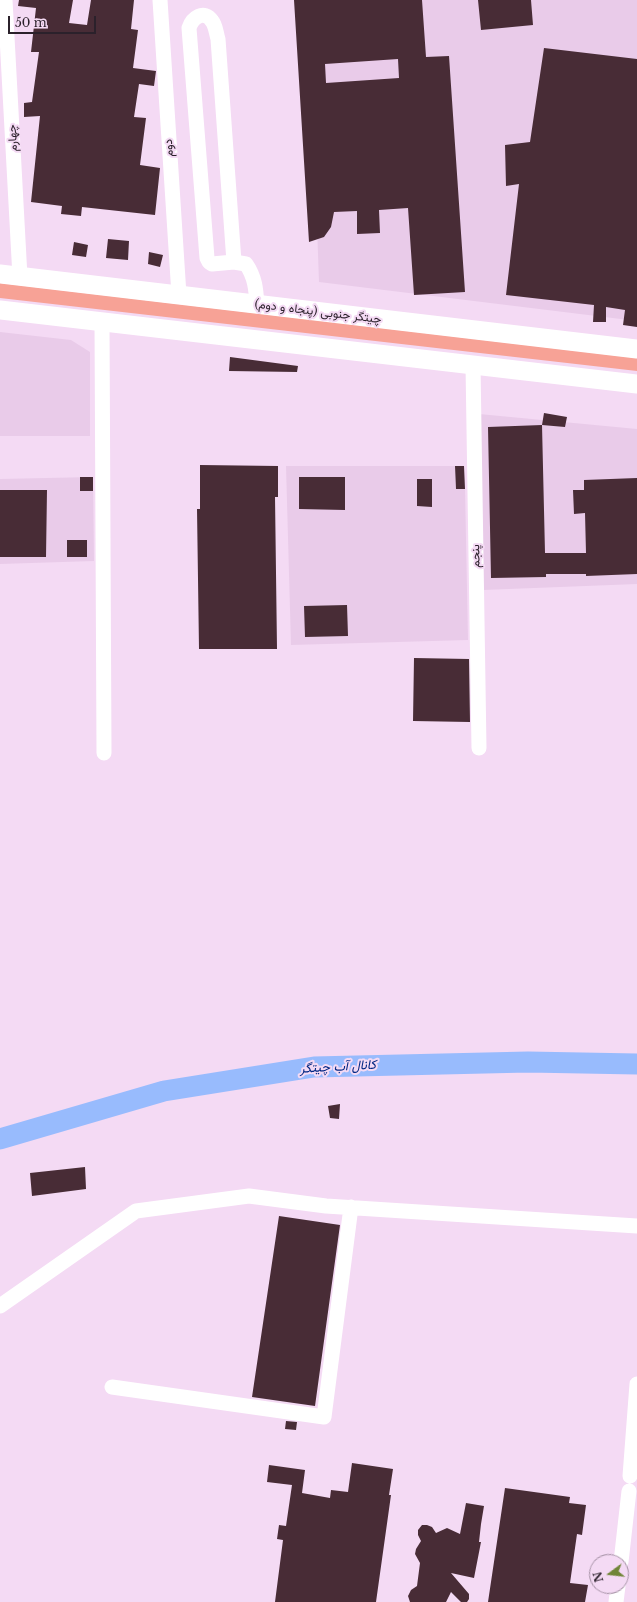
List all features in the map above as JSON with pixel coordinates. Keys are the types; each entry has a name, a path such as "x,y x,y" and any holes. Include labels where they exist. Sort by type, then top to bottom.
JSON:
{"main road":[{"name":"چیتگر جنوبی (پنجاه و دوم)","path":"0,274 637,349"},
{"path":"0,310 637,384"}],"lane":[{"name":"چهارم","path":"5,0 20,277"},
{"name":"دوم","path":"160,0 179,296"},
{"path":"234,262 218,39 213,21 208,17 196,17 191,21 189,28 207,258 212,264 234,262 246,264 253,274 257,305"},
{"path":"102,322 104,753"},
{"name":"پنجم","path":"473,365 479,748"},
{"path":"0,1306 136,1211 249,1196 326,1206 637,1226"},
{"path":"112,1387 324,1417 351,1207"},
{"path":"622,1554 637,1384"}],"shaded area":[{"path":"309,0 637,0 637,321 319,282"},
{"path":"0,283 637,358 637,371 0,298"},
{"path":"0,332 71,340 90,352 90,436 0,436"},
{"path":"479,414 637,429 637,584 483,590"},
{"path":"286,466 455,466 456,489 465,489 468,640 291,645"},
{"path":"93,477 94,561 0,564 0,479"}],"building":[{"path":"19,0 73,0 69,23 87,25 91,0 134,0 131,29 138,30 133,68 156,71 154,86 139,84 134,117 146,118 140,165 160,168 155,215 82,207 81,216 61,214 62,206 31,202 40,116 24,117 24,103 32,102 39,52 31,52 36,8 18,6"},
{"path":"294,0 422,0 426,57 449,56 465,292 414,295 408,208 379,210 380,233 357,234 357,211 334,212 331,227 324,237 309,242","holes":["398,59 399,78 326,83 325,64"]},
{"path":"478,0 531,0 533,25 481,30"},
{"path":"544,48 637,59 637,327 623,325 625,310 606,307 606,322 593,322 594,305 506,295 519,184 506,186 505,145 530,142"},
{"path":"108,239 129,241 128,260 106,258"},
{"path":"74,242 88,245 86,257 72,255"},
{"path":"149,252 163,255 160,267 148,264"},
{"path":"230,357 298,366 297,372 229,371"},
{"path":"544,413 567,417 565,427 542,425"},
{"path":"542,425 545,553 586,553 585,513 574,514 573,490 584,490 584,480 637,478 637,574 586,576 586,574 546,574 546,577 491,578 488,427"},
{"path":"200,465 278,466 278,497 275,497 277,649 199,649 197,509 200,509"},
{"path":"455,466 464,466 465,489 456,489"},
{"path":"80,477 93,477 93,491 80,491"},
{"path":"299,477 345,477 345,510 299,509"},
{"path":"417,479 432,479 432,507 417,506"},
{"path":"0,490 47,490 46,557 0,557"},
{"path":"67,540 87,540 87,557 67,557"},
{"path":"347,605 348,636 305,637 304,606"},
{"path":"414,658 469,659 470,722 413,721"},
{"path":"340,1104 339,1119 330,1118 328,1106"},
{"path":"85,1167 86,1189 32,1196 30,1173"},
{"path":"279,1216 340,1225 315,1406 252,1397"},
{"path":"286,1421 297,1422 296,1430 285,1429"},
{"path":"352,1463 393,1469 389,1495 391,1495 376,1602 275,1602 283,1540 277,1539 279,1525 286,1526 292,1485 267,1482 269,1465 305,1470 302,1493 330,1498 331,1490 348,1492"},
{"path":"505,1488 570,1497 569,1503 586,1505 582,1535 577,1534 570,1583 588,1585 585,1602 488,1602"},
{"path":"466,1503 484,1506 479,1542 481,1542 474,1578 451,1573 469,1594 469,1599 467,1602 461,1602 451,1592 446,1602 410,1602 408,1596 411,1590 417,1586 420,1563 415,1554 421,1541 418,1535 418,1530 422,1525 427,1525 432,1527 436,1533 447,1528 460,1534"}],"waterway":[{"name":"کانال آب چیتگر","path":"0,1139 164,1091 314,1067 528,1062 637,1064"}]}
